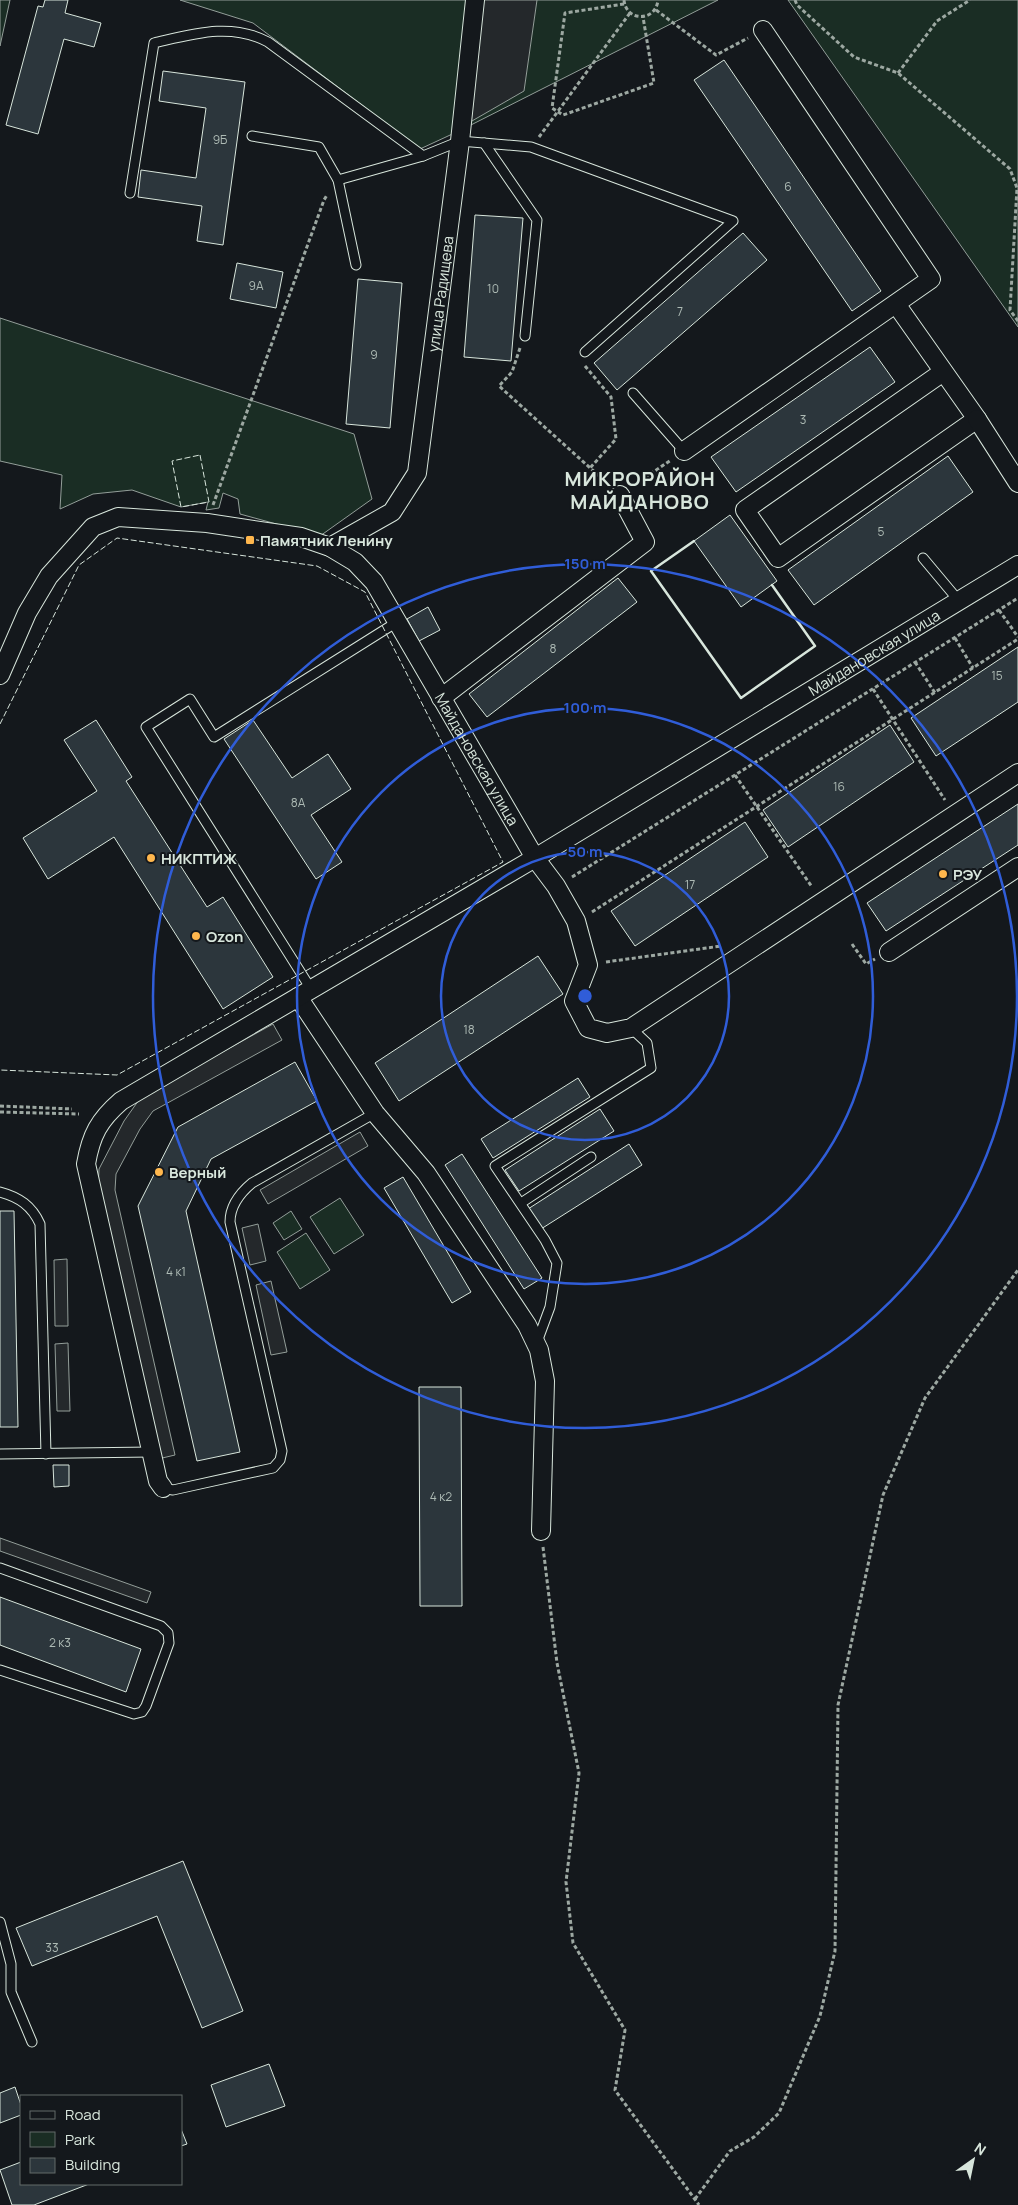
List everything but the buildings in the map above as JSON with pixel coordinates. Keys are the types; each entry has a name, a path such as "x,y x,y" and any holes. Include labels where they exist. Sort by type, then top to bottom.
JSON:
{"street":[{"name":"улица Радищева","path":"330,547 392,512 417,473 460,141 475,0"},
{"path":"684,451 931,279 763,30"},
{"path":"896,304 977,420 1018,483"},
{"path":"943,372 745,510 778,558 977,420"},
{"path":"442,698 645,542 620,495"},
{"name":"Майдановская улица","path":"0,675 27,613 49,576 93,527 118,517 207,523 302,537 330,547 355,562 374,582 536,858 959,601 1016,571"},
{"path":"163,1488 158,1481 151,1452 86,1164 89,1144 96,1129 108,1112 121,1101 536,858 556,886 576,921 588,964 574,1000 588,1028 606,1032 630,1028 1018,773"},
{"path":"889,952 1018,867"},
{"path":"304,993 375,1113 426,1173 527,1325 536,1345 546,1381 540,1531"}],"lane":[{"path":"130,193 154,43 206,31 242,32 268,42 424,156"},
{"path":"252,136 319,147 338,180 356,265"},
{"path":"338,180 424,156 460,141 484,143 531,148 733,221 586,352"},
{"path":"484,143 537,220 525,336"},
{"path":"633,393 684,451"},
{"path":"923,558 959,601"},
{"path":"304,993 146,727 190,699 214,737 397,622"},
{"path":"536,1345 550,1307 557,1263 545,1240 495,1166 651,1068 647,1044 630,1028"},
{"path":"163,1488 173,1490 274,1468 280,1460 282,1451 230,1222 230,1213 239,1196 252,1183 375,1113"},
{"path":"521,1203 591,1158"},
{"path":"0,1192 20,1200 28,1206 36,1214 40,1224 46,1454"},
{"path":"0,1454 151,1452"},
{"path":"0,1568 161,1626 168,1633 169,1643 146,1706 142,1712 134,1714 0,1670"},
{"path":"0,1922 12,1964 10,1992 32,2042"}],"path":[{"path":"656,10 658,0"},
{"path":"795,0 797,5 854,57 898,73 1010,169 1016,188 1010,310 1018,320"},
{"path":"898,73 937,22 970,0"},
{"path":"643,17 654,83 563,115 552,108 565,13 624,2 630,13 634,16 643,17 656,10"},
{"path":"656,10 716,55 763,30"},
{"path":"531,148 630,13"},
{"path":"207,523 324,200 338,180"},
{"path":"525,336 512,372 499,386 620,495 684,451"},
{"path":"586,352 585,367 611,397 616,439 590,468"},
{"path":"556,886 1018,598"},
{"path":"576,921 893,720 1018,638 999,610"},
{"path":"954,638 973,668"},
{"path":"915,662 935,693"},
{"path":"873,689 955,815"},
{"path":"736,775 822,902"},
{"path":"852,944 866,964"},
{"path":"588,964 725,945"},
{"path":"0,1106 72,1109"},
{"path":"0,1112 79,1114"},
{"path":"695,2199 730,2151 754,2137 779,2113 820,2016 835,1951 838,1705 883,1495 925,1398 1018,1270"},
{"path":"540,1531 557,1663 579,1773 566,1882 573,1944 624,2030 615,2090 699,2205"}],"green space":[{"path":"0,0 10,0 0,46"},
{"path":"180,0 718,0 420,149 253,23"},
{"path":"788,0 1018,0 1018,327"},
{"path":"0,318 354,434 372,499 320,536 240,514 238,499 223,493 219,508 206,510 208,502 181,507 132,490 93,494 60,509 62,475 0,461"},
{"path":"340,1198 364,1235 334,1254 310,1217"},
{"path":"291,1211 302,1229 284,1240 273,1223"},
{"path":"306,1233 330,1270 300,1289 277,1252"}],"shaded area":[{"path":"480,0 537,0 524,91 465,125"},
{"path":"273,1024 282,1040 153,1111 140,1129 116,1174 115,1190 175,1455 158,1459 98,1192 99,1169 124,1121 141,1097"},
{"path":"360,1132 368,1146 268,1204 260,1190"},
{"path":"258,1224 266,1261 250,1265 242,1228"},
{"path":"67,1259 68,1326 55,1326 54,1260"},
{"path":"271,1281 287,1352 271,1355 256,1285"},
{"path":"68,1343 70,1411 57,1411 55,1344"},
{"path":"0,1538 151,1592 147,1603 0,1551"}],"fence":[{"path":"200,455 209,502 181,507 172,461 200,455"},
{"path":"0,724 79,565 117,538 317,566 365,592 503,862 117,1075 0,1070"}],"wall":[{"path":"694,541 651,571 741,698 815,646 772,585"}],"place":[{"name":"Памятник Ленину","path":"250,540"},
{"name":"НИКПТИЖ","path":"151,858"},
{"name":"РЭУ","path":"943,874"},
{"name":"Ozon","path":"196,936"},
{"name":"Верный","path":"159,1172"}],"district":[{"name":"МИКРОРАЙОН МАЙДАНОВО","path":"640,490"}]}
